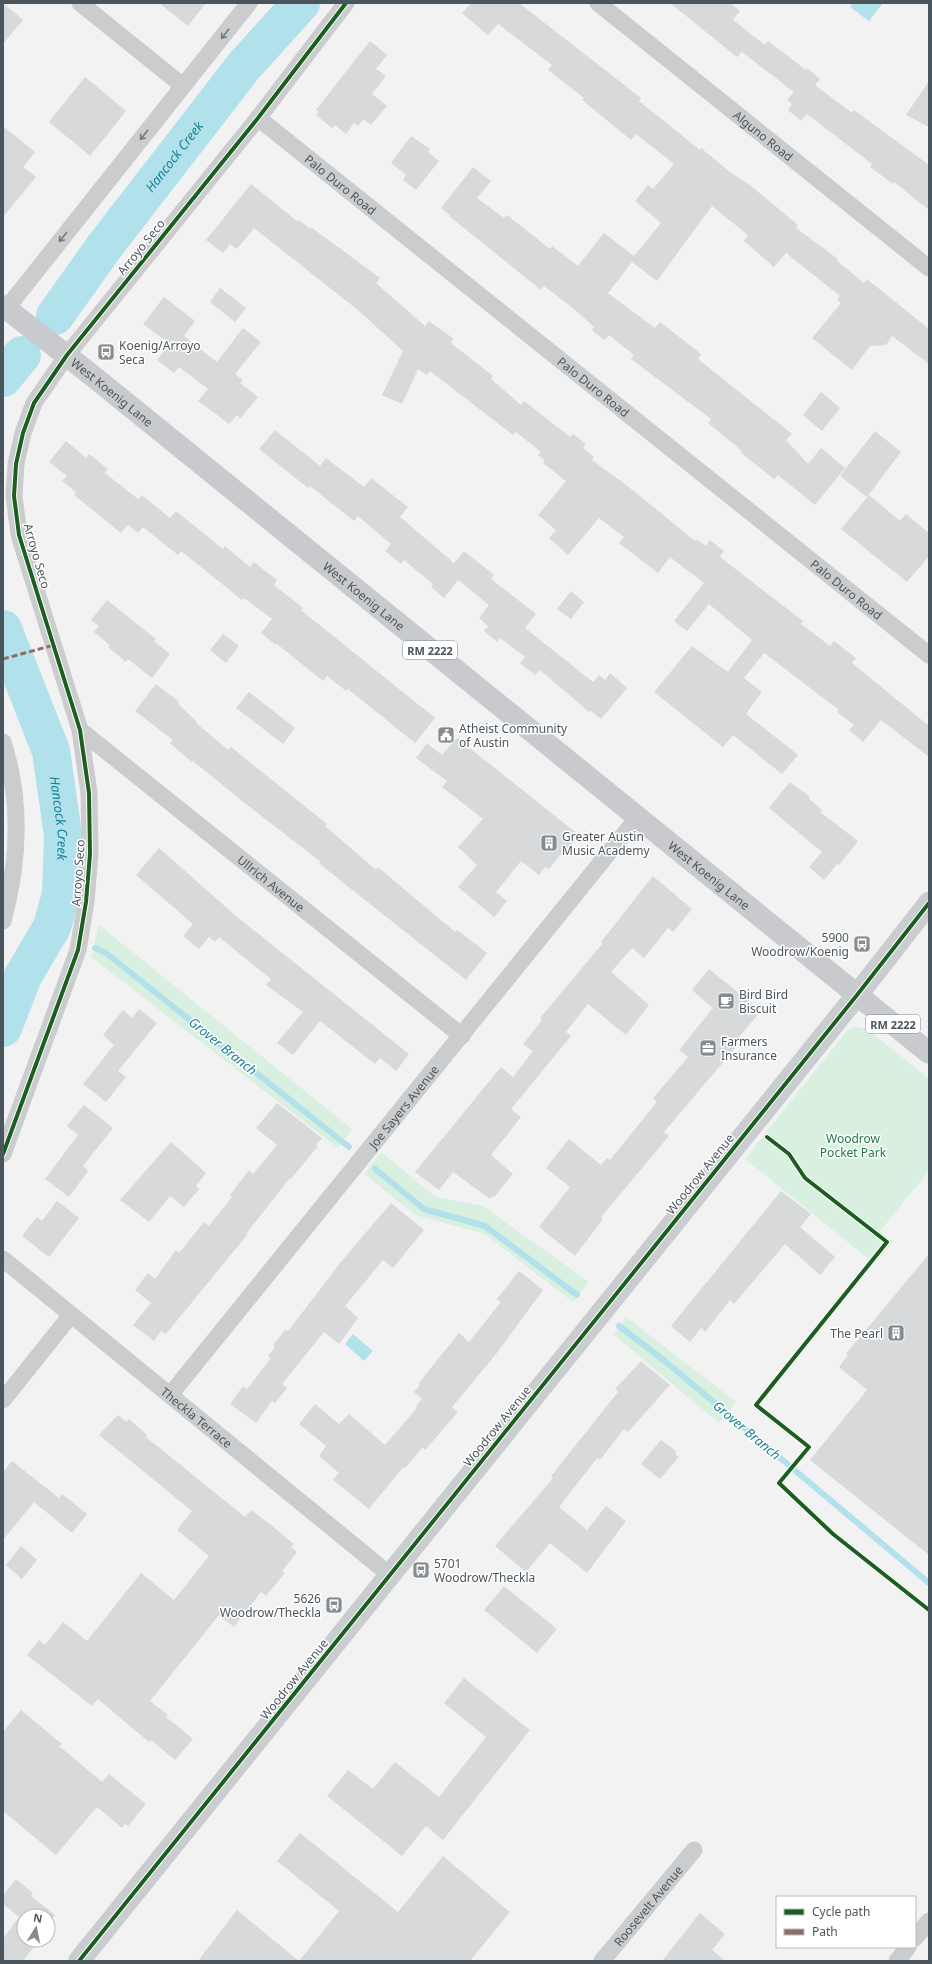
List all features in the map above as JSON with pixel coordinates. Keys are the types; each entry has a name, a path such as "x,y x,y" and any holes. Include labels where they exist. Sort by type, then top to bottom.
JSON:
{"main road":[{"name":"West Koenig Lane","path":"4,309 66,356 929,1053"}],"street":[{"path":"80,3 183,86"},
{"path":"4,309 249,3"},
{"name":"Arroyo Seco","path":"3,1154 78,950 89,877 91,823 86,763 80,730 19,535 14,496 16,464 23,433 34,403 66,356 258,118 346,3"},
{"name":"Alguno Road","path":"598,3 929,268"},
{"name":"Palo Duro Road","path":"258,118 929,655"},
{"name":"Ullrich Avenue","path":"80,730 462,1036"},
{"path":"3,921 11,888 16,838 15,797 4,747"},
{"name":"Joe Sayers Avenue","path":"170,1395 637,818"},
{"name":"Woodrow Avenue","path":"79,1961 857,995 929,903"},
{"name":"Theckla Terrace","path":"3,1259 390,1575"},
{"path":"3,1400 71,1315"},
{"name":"Roosevelt Avenue","path":"602,1961 694,1850"},
{"path":"916,1937 929,1921"},
{"path":"896,1961 907,1948"}],"green space":[{"path":"99,925 352,1129 338,1148 91,957"},
{"name":"Woodrow Pocket Park","path":"854,1026 867,1029 929,1079 929,1171 880,1231 893,1242 875,1264 745,1159 846,1032"},
{"path":"381,1152 436,1197 483,1206 589,1282 573,1302 485,1234 415,1215 364,1174"},
{"path":"626,1317 736,1402 719,1423 614,1335"}],"water":[{"path":"853,3 883,3 869,21 850,7"},
{"path":"353,1334 373,1351 364,1361 345,1344"}],"building":[{"path":"3,3 23,20 3,44"},
{"path":"159,3 206,3 188,26"},
{"path":"471,3 519,3 641,98 639,101 700,150 701,148 731,173 750,185 798,225 796,228 838,259 837,261 864,283 867,279 929,329 929,364 892,336 886,345 870,346 852,370 812,338 841,303 837,300 840,296 786,253 774,267 744,241 748,235 712,206 657,281 632,262 608,293 655,328 660,322 701,354 698,359 792,434 786,440 808,464 821,448 845,468 815,505 778,475 774,479 740,452 742,451 708,423 711,419 631,359 634,355 609,335 604,340 592,330 594,327 574,309 544,286 541,290 441,208 473,167 491,181 477,198 504,218 507,215 550,249 552,246 578,266 604,233 634,256 661,223 635,201 648,185 653,189 674,164 636,134 631,140 582,100 584,98 548,70 552,65 498,24 488,35 462,13"},
{"path":"670,3 730,3 740,11 733,20 765,45 768,41 806,70 807,68 820,79 815,85 852,113 854,110 929,165 929,210 894,182 893,184 870,167 872,164 807,114 801,121 788,110 792,104 787,100 794,92 742,52 737,57"},
{"path":"370,41 387,55 376,69 386,76 372,94 387,106 371,125 363,119 358,126 354,123 346,134 335,125 332,128 316,115 319,112 316,110"},
{"path":"85,77 126,111 90,156 49,122"},
{"path":"929,81 929,127 906,115"},
{"path":"3,126 35,152 23,167 36,177 3,217"},
{"path":"411,136 430,149 428,152 439,161 416,190 403,180 406,175 391,163"},
{"path":"251,184 298,222 299,220 310,229 312,228 380,278 376,283 425,326 429,321 454,339 451,343 493,376 491,379 521,405 524,401 570,437 573,434 586,444 583,448 594,457 592,460 630,488 695,541 696,539 706,546 710,540 724,551 720,557 803,621 801,624 830,646 834,641 856,658 852,663 929,726 929,757 881,720 863,742 849,730 854,725 837,712 839,710 764,653 744,678 762,692 746,714 798,755 782,774 733,735 723,747 654,692 692,646 728,672 752,640 709,604 687,631 674,621 704,583 670,557 658,573 619,543 624,537 599,518 568,555 549,538 556,530 538,515 566,481 543,463 545,460 538,455 541,452 516,432 513,435 430,371 427,375 418,369 402,404 382,395 403,351 359,311 254,228 237,249 230,244 223,253 206,240"},
{"path":"220,288 246,308 235,322 210,302"},
{"path":"164,297 195,321 184,336 217,362 243,328 261,342 235,374 243,380 240,383 258,397 240,419 237,415 229,424 198,401 208,389 179,367 174,373 157,360 170,344 143,324"},
{"path":"821,392 840,408 822,431 803,415"},
{"path":"275,430 320,466 326,458 364,487 371,478 408,507 400,517 454,563 464,551 494,575 491,579 536,614 525,628 593,682 599,675 605,680 610,673 627,688 601,719 591,711 589,712 540,670 535,675 520,663 525,657 500,638 497,642 484,631 488,626 479,618 489,605 458,580 444,598 431,587 433,584 404,560 401,564 385,551 391,544 358,516 354,521 310,486 308,488 259,449"},
{"path":"875,431 901,452 867,497 840,476"},
{"path":"66,441 86,458 89,454 108,469 105,473 138,499 142,495 170,518 176,511 223,549 225,546 250,567 254,562 277,580 274,585 303,608 301,610 435,718 415,743 348,689 346,691 327,676 323,681 261,633 272,619 244,598 242,600 181,551 178,555 143,527 138,533 128,525 121,533 74,495 76,492 62,481 67,476 49,462"},
{"path":"869,495 900,521 906,514 929,533 929,556 907,582 841,529"},
{"path":"571,591 584,602 571,619 557,609"},
{"path":"107,600 156,639 154,641 170,654 152,678 128,659 126,662 108,647 110,645 94,632 99,626 91,620"},
{"path":"223,634 239,646 226,663 210,650"},
{"path":"156,684 179,702 178,704 197,722 196,723 228,750 231,747 327,824 325,826 376,870 378,867 455,932 457,930 487,953 466,980 319,863 321,862 193,761 192,762 170,743 173,740 135,711"},
{"path":"249,692 295,728 283,744 236,708"},
{"path":"457,738 579,835 563,856 561,854 549,869 545,867 539,875 521,861 496,892 507,901 494,917 458,887 477,865 458,847 483,819 442,787 447,781 416,758 427,743 442,755"},
{"path":"790,782 810,797 809,799 822,810 820,812 858,841 839,865 837,864 824,880 809,867 822,852 769,808"},
{"path":"159,848 236,916 409,1054 396,1071 380,1058 375,1064 320,1021 293,1055 277,1043 303,1012 266,985 271,979 219,937 215,942 209,937 199,949 183,936 193,924 136,875"},
{"path":"653,876 692,909 673,932 668,928 644,958 632,948 611,972 649,1005 626,1035 588,1004 566,1032 571,1036 511,1109 521,1117 491,1155 513,1174 494,1197 493,1196 490,1199 453,1172 439,1190 415,1172 501,1067 513,1077 533,1051 523,1044 542,1020 540,1018 603,943 601,942"},
{"path":"709,969 761,1011 733,1044 736,1047 664,1132 669,1136 601,1217 603,1219 575,1256 539,1227 570,1187 546,1168 569,1139 601,1165 607,1158 610,1160 657,1102 653,1098 688,1057 679,1050 713,1008 692,990"},
{"path":"139,1009 157,1023 118,1071 126,1077 106,1102 83,1084 114,1045 103,1035 123,1010 132,1018"},
{"path":"277,1103 322,1138 316,1145 318,1146 291,1179 290,1178 246,1234 247,1235 166,1334 161,1331 154,1341 133,1325 151,1303 135,1290 148,1273 155,1279 176,1250 179,1253 204,1222 209,1226 232,1197 230,1195 249,1170 253,1174 277,1145 256,1128"},
{"path":"84,1105 113,1128 83,1166 88,1171 69,1197 45,1179 78,1135 67,1126"},
{"path":"171,1142 206,1173 196,1186 199,1189 184,1207 170,1196 149,1222 120,1200"},
{"path":"781,1191 811,1214 800,1227 835,1257 820,1275 785,1244 734,1304 730,1300 705,1332 701,1328 690,1342 671,1326"},
{"path":"57,1201 79,1218 49,1257 22,1236 37,1217 42,1221"},
{"path":"391,1203 424,1230 393,1268 383,1260 345,1306 358,1318 339,1344 324,1332 282,1384 287,1388 275,1403 272,1401 256,1423 230,1404 243,1386 247,1389 271,1358 268,1356 275,1347 273,1345 285,1330 288,1331 341,1262"},
{"path":"929,1254 929,1555 810,1460 867,1390 839,1367 848,1355 846,1354"},
{"path":"519,1271 543,1290 496,1354 452,1407 458,1412 425,1450 423,1447 405,1468 403,1467 369,1509 333,1480 339,1473 319,1456 326,1446 299,1424 315,1404 339,1424 349,1414 385,1445 417,1408 416,1406 422,1399 414,1392 420,1385 418,1384 459,1333 469,1342 501,1302 497,1299"},
{"path":"641,1361 670,1385 628,1432 624,1429 600,1460 597,1458 559,1507 587,1530 606,1506 626,1521 587,1573 550,1543 526,1572 495,1546 553,1478 551,1476 618,1392 615,1389"},
{"path":"118,1415 126,1422 129,1419 147,1435 146,1437 245,1517 251,1510 271,1525 294,1544 291,1547 297,1552 282,1571 285,1573 266,1596 261,1592 234,1627 219,1615 150,1701 168,1715 166,1717 193,1739 175,1760 151,1740 149,1742 98,1699 92,1706 27,1655 39,1640 45,1645 63,1622 87,1641 141,1573 174,1600 209,1556 177,1530 192,1511 99,1435"},
{"path":"661,1440 676,1451 675,1454 679,1457 660,1479 641,1464"},
{"path":"12,1461 59,1498 62,1494 87,1514 72,1533 34,1502 3,1540 3,1472"},
{"path":"21,1546 37,1560 22,1579 6,1565"},
{"path":"504,1586 557,1629 537,1653 484,1610"},
{"path":"464,1678 530,1730 443,1840 426,1826 402,1856 327,1796 348,1770 373,1789 395,1762 439,1797 486,1737 444,1703"},
{"path":"21,1710 62,1744 59,1746 102,1782 109,1774 146,1804 128,1826 125,1824 122,1828 97,1807 56,1855 3,1811 3,1732"},
{"path":"300,1833 398,1912 443,1856 510,1912 470,1961 299,1961 339,1911 277,1861"},
{"path":"16,1879 33,1893 31,1896 46,1908 16,1908 16,1915 3,1904 3,1895"},
{"path":"237,1910 299,1961 198,1961"},
{"path":"700,1913 725,1934 712,1950 726,1961 662,1961"},
{"path":"16,1921 16,1948 33,1948 23,1961 3,1961 3,1939"}],"waterway":[{"name":"Hancock Creek","path":"55,316 104,247 244,66 301,3"},
{"name":"Hancock Creek","path":"3,378 22,355"},
{"name":"Hancock Creek","path":"3,629 51,751 63,835 61,894 52,927 23,976 3,1028"},
{"name":"Grover Branch","path":"52,927 63,933"},
{"name":"Grover Branch","path":"95,948 106,953 349,1147"},
{"name":"Grover Branch","path":"375,1169 424,1209 485,1226 577,1295"},
{"name":"Grover Branch","path":"619,1326 666,1362 929,1583"}],"marked path":[{"path":"3,659 54,645"}],"cycle path":[{"path":"3,1154 78,950 86,902 90,854 89,793 80,730 19,535 14,496 16,464 23,433 34,403 67,355 258,118 346,3"},
{"path":"79,1961 857,995 929,903"},
{"path":"767,1137 789,1154 805,1178 887,1242 756,1405 809,1447 779,1483 833,1534 929,1610"}],"place":[{"name":"Koenig/Arroyo Seca","path":"106,352"},
{"name":"Atheist Community of Austin","path":"446,735"},
{"name":"Greater Austin Music Academy","path":"549,843"},
{"name":"5900 Woodrow/Koenig","path":"862,944"},
{"name":"Bird Bird Biscuit","path":"726,1001"},
{"name":"Farmers Insurance","path":"708,1048"},
{"name":"The Pearl","path":"896,1333"},
{"name":"5701 Woodrow/Theckla","path":"421,1570"},
{"name":"5626 Woodrow/Theckla","path":"334,1605"}]}
